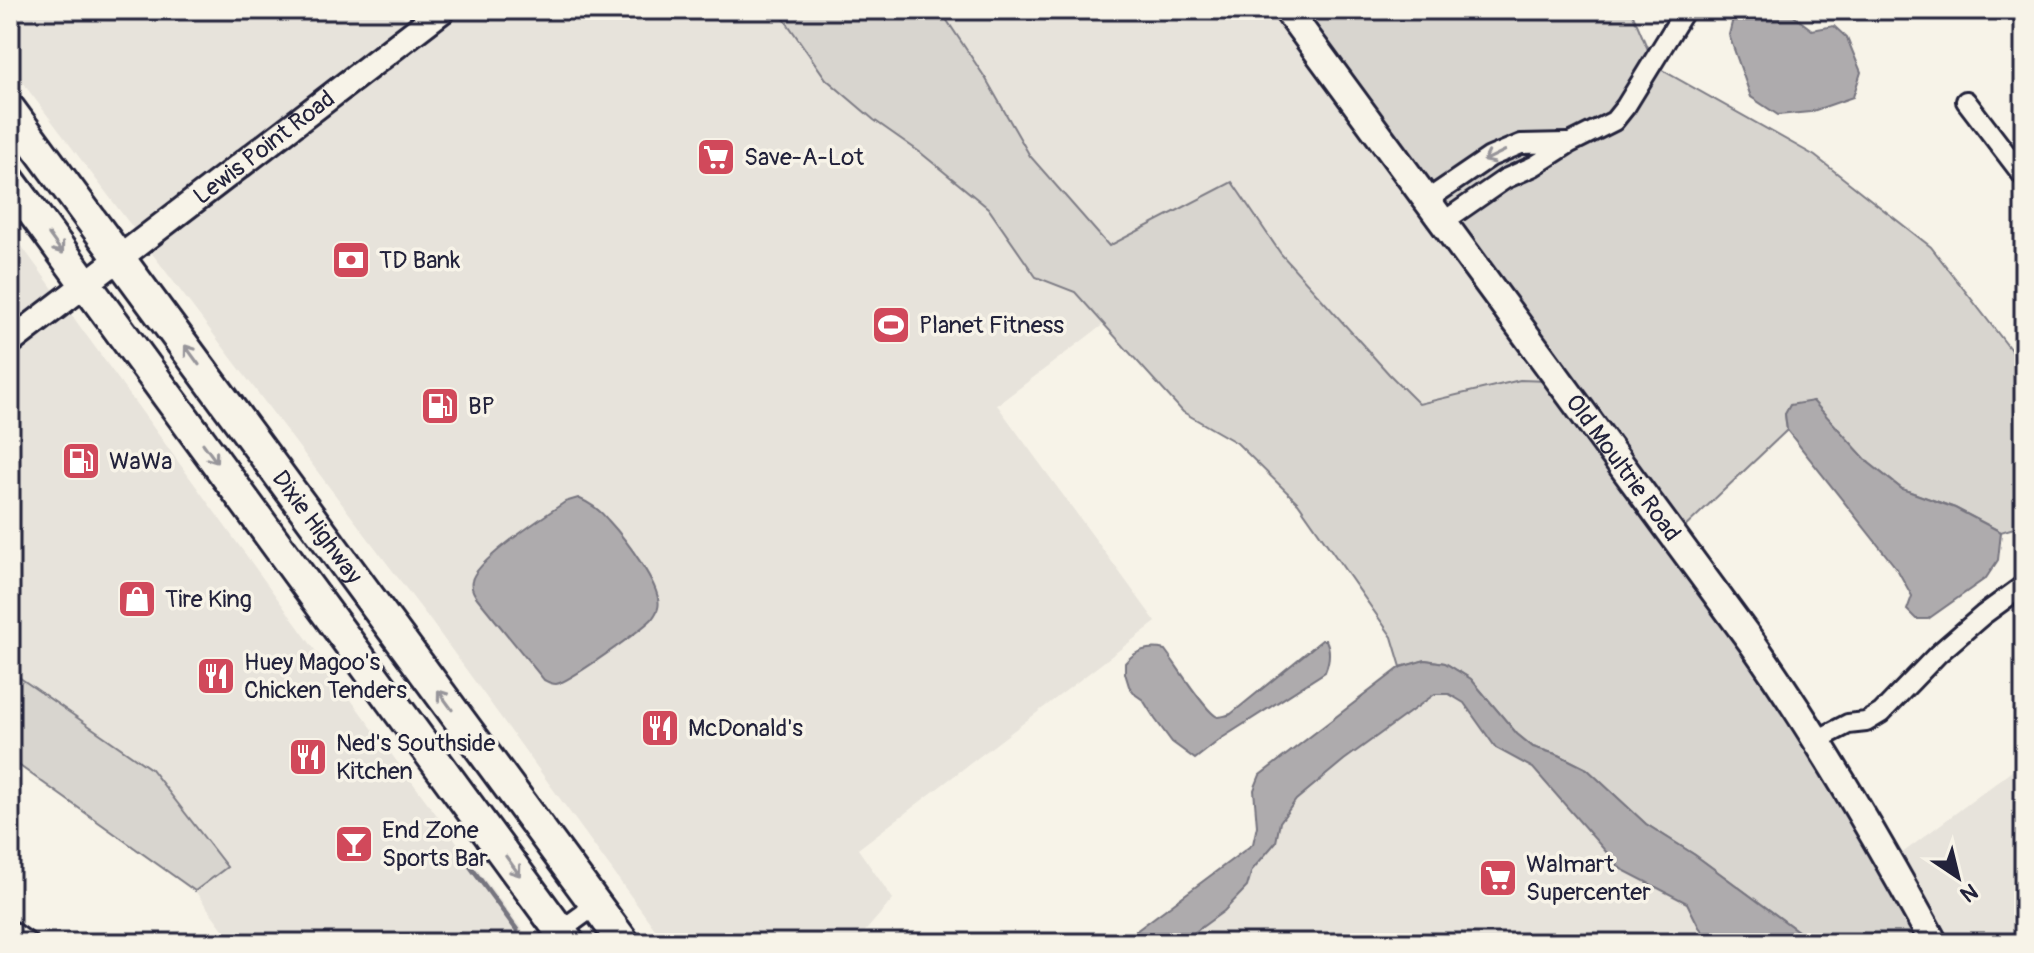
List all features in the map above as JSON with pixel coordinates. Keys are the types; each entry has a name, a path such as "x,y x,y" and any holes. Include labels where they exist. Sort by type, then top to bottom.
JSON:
{"main road":[{"name":"Old Moultrie Road","path":"1287,10 1753,644 1817,740 1934,943"},
{"name":"Dixie Highway","path":"10,110 624,943"},
{"name":"Dixie Highway","path":"10,181 564,937"}],"street":[{"name":"Lewis Point Road","path":"10,342 443,10"},
{"path":"1443,222 1505,179 1614,121 1685,10"},
{"path":"1966,101 2024,177"},
{"path":"1427,200 1490,157 1521,144 1570,143"},
{"path":"1817,740 1848,724 1866,722 1881,713 1938,654 2024,585"},
{"path":"564,937 596,905"},
{"path":"10,930 28,943"}],"shaded area":[{"path":"10,10 394,10 411,22 136,232 10,66"},
{"path":"461,10 778,10 826,79 988,208 1036,277 1074,292 1104,324 997,405 1156,622 858,849 893,899 855,943 665,943 430,620 148,248"},
{"path":"778,10 940,10 986,79 1030,156 1109,246 1232,182 1281,254 1419,404 1520,380 1548,381 1789,713 1923,943 1814,943 1695,855 1646,824 1587,769 1559,755 1533,747 1517,734 1471,679 1445,663 1426,660 1401,667 1392,637 1298,503 1237,443 1183,412 1075,292 1036,277 988,208 826,79"},
{"path":"940,10 1275,10 1548,381 1520,380 1420,404 1281,254 1232,183 1107,246 1030,156 986,79"},
{"path":"1298,10 1631,10 1655,66 1815,156 1931,247 2024,367 2024,525 2001,532 1955,508 1902,489 1869,463 1812,401 1785,414 1787,430 1681,531"},
{"path":"1735,10 1786,10 1812,30 1834,26 1847,38 1861,72 1853,97 1810,112 1778,115 1751,97 1729,35"},
{"path":"10,230 56,293 10,328"},
{"path":"68,310 532,943 233,943 195,891 227,867 151,769 10,671 10,356"},
{"path":"1813,401 1869,463 1902,489 1955,508 2001,532 1998,560 1986,578 1928,619 1916,619 1907,610 1912,596 1897,569 1787,430 1785,414 1790,405"},
{"path":"578,498 602,513 632,549 655,588 658,608 652,619 620,644 575,675 554,684 544,680 477,597 472,584 476,572 498,551 565,502"},
{"path":"1322,640 1326,640 1329,652 1325,672 1222,738 1195,759 1172,742 1143,700 1129,686 1125,673 1125,663 1138,652 1165,650 1207,708 1221,717 1231,714"},
{"path":"1425,660 1445,663 1471,679 1517,734 1533,747 1559,755 1587,769 1646,824 1695,855 1814,943 1711,943 1687,903 1621,869 1533,768 1496,748 1464,703 1449,694 1435,694 1344,760 1296,800 1280,822 1276,842 1252,870 1247,887 1224,911 1180,943 1120,943 1253,844 1257,826 1254,790 1260,775 1401,667"},
{"path":"10,671 151,769 227,867 195,891 10,759"},
{"path":"1435,694 1449,694 1464,703 1496,748 1533,768 1621,869 1687,903 1711,943 1180,943 1224,911 1247,887 1252,870 1276,842 1280,822 1296,800 1343,760"},
{"path":"2024,762 2024,943 1944,943 1897,857"}],"waterway":[{"path":"459,851 517,930"}],"place":[{"name":"Save-A-Lot","path":"716,157"},
{"name":"TD Bank","path":"351,260"},
{"name":"Planet Fitness","path":"891,325"},
{"name":"BP","path":"440,406"},
{"name":"WaWa","path":"81,461"},
{"name":"Tire King","path":"137,599"},
{"name":"Huey Magoo's Chicken Tenders","path":"216,676"},
{"name":"McDonald's","path":"660,728"},
{"name":"Ned's Southside Kitchen","path":"308,757"},
{"name":"End Zone Sports Bar","path":"354,844"},
{"name":"Walmart Supercenter","path":"1498,878"}]}
